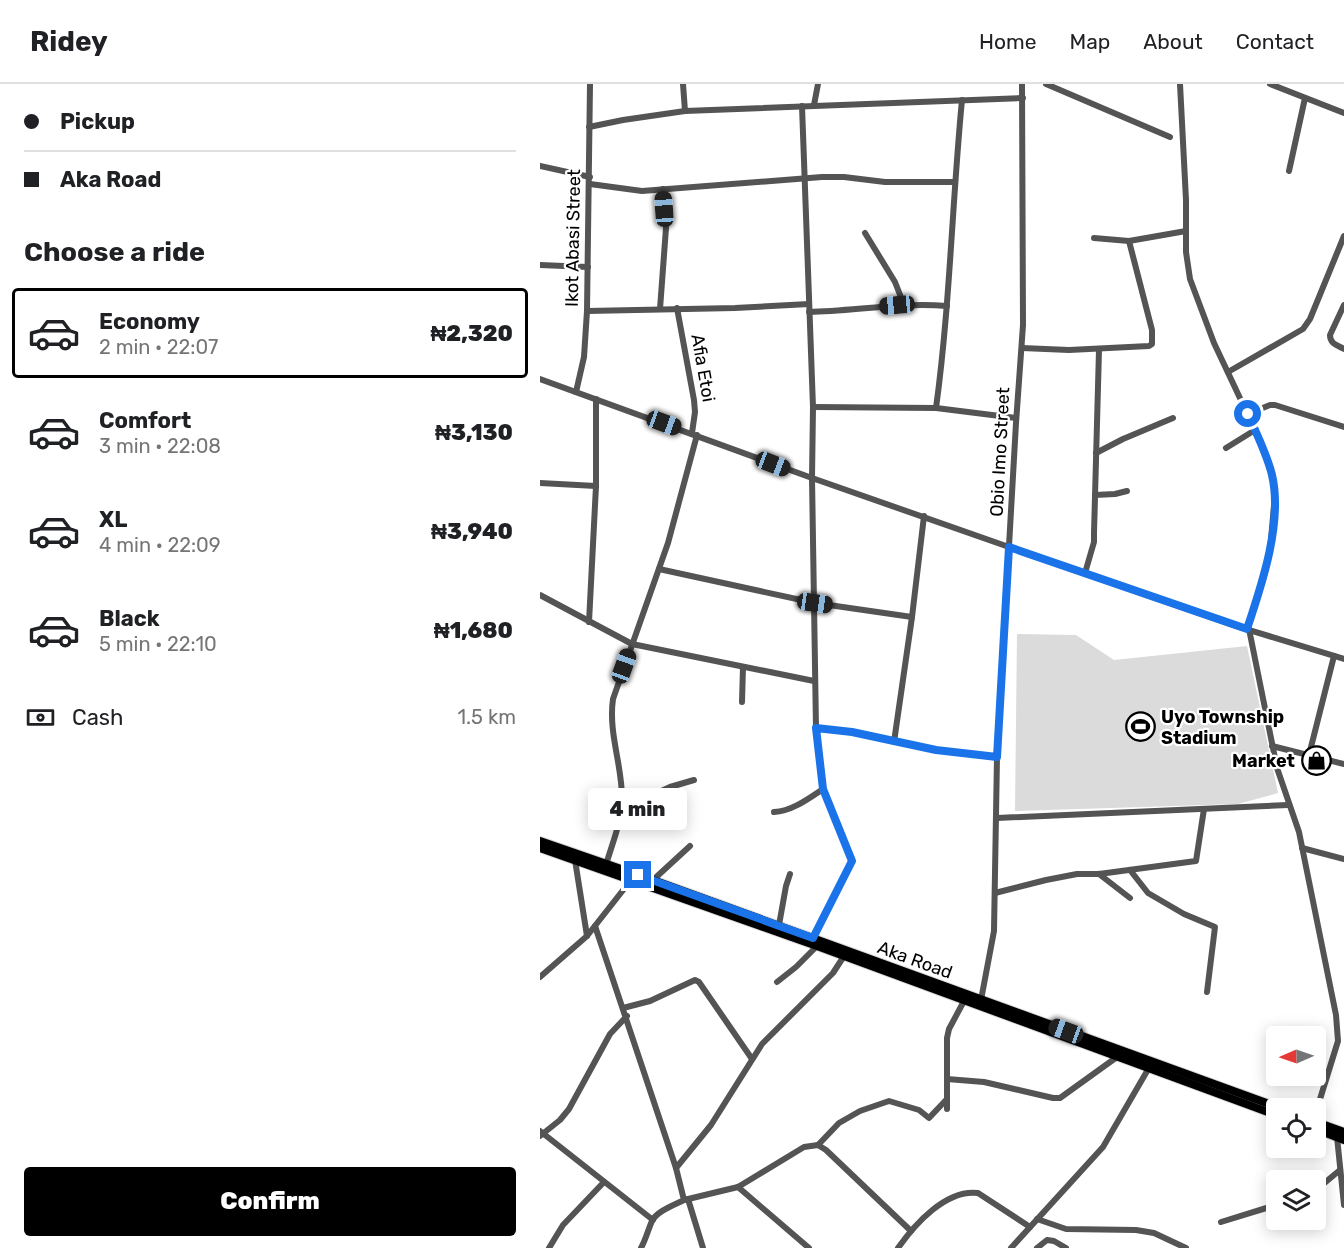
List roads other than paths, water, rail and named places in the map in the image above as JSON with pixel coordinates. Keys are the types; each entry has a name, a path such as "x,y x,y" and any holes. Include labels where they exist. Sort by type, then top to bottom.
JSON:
{"main road":[{"name":"Aka Road","path":"540,841 778,925 844,956 1117,1057 1266,1103"},
{"name":"Aka Road","path":"540,848 981,1000 1266,1111"},
{"path":"1326,1127 1342,1136"},
{"path":"1326,1132 1342,1136"}],"street":[{"name":"Ikot Abasi Street","path":"576,392 584,357 587,311 590,84"},
{"path":"683,84 685,111"},
{"path":"814,105 818,84"},
{"name":"Obio Imo Street","path":"981,1000 994,931 997,757 1022,348 1023,84"},
{"path":"1046,84 1170,137"},
{"path":"1180,84 1186,200 1186,252 1192,288 1255,430 1272,473 1275,494 1270,551 1247,629"},
{"path":"1270,84 1344,113"},
{"path":"589,127 685,111 1023,98"},
{"path":"1289,171 1305,98"},
{"path":"936,408 947,306 954,182 962,100"},
{"path":"777,982 796,968 815,942 852,861 823,789 816,728 813,407 802,106"},
{"path":"540,166 635,191 844,177 885,182 954,182"},
{"path":"660,309 666,228 663,189"},
{"path":"1094,238 1129,241 1186,231"},
{"path":"865,233 895,282 904,305"},
{"path":"1228,372 1303,329 1310,319 1344,236"},
{"path":"1022,348 1099,350 1152,344 1152,330 1129,241"},
{"path":"540,265 588,267"},
{"path":"587,311 809,304"},
{"path":"809,312 849,311 904,305 947,306"},
{"path":"1344,305 1330,335 1333,344 1344,349"},
{"name":"Afia Etoi","path":"606,865 620,816 622,800 611,711 616,687 659,569 687,478 695,434 694,400 677,308"},
{"path":"1085,573 1094,543 1099,350"},
{"path":"540,379 1009,547 1247,629 1344,659"},
{"path":"589,622 596,486 596,399"},
{"path":"1248,414 1275,405 1344,427"},
{"path":"813,407 936,408 1016,418"},
{"path":"1096,453 1173,418"},
{"path":"1226,448 1255,430"},
{"path":"540,483 596,486"},
{"path":"1095,495 1127,491"},
{"path":"894,742 924,516"},
{"path":"659,569 815,603 912,617"},
{"path":"540,595 632,644 814,681"},
{"path":"1247,629 1250,629 1277,768 1299,832 1338,1031 1338,1041 1321,1098"},
{"path":"1309,755 1334,656"},
{"path":"742,702 743,667"},
{"path":"816,728 852,732 936,750 997,757"},
{"path":"1272,746 1344,764"},
{"path":"622,800 644,799 670,787 694,780"},
{"path":"774,812 783,812 823,789"},
{"path":"997,818 1288,805"},
{"path":"995,893 1077,874 1099,874 1196,861 1204,809"},
{"path":"653,880 690,846"},
{"path":"1302,848 1344,859"},
{"path":"575,860 588,936"},
{"path":"1130,870 1148,893 1184,914 1215,927 1207,992"},
{"path":"778,925 790,874"},
{"path":"1099,874 1131,898"},
{"path":"540,977 588,936 631,880"},
{"path":"595,926 703,1248"},
{"path":"676,1168 711,1125 752,1059 768,1038 833,973 844,956"},
{"path":"623,1008 650,1001 695,980 699,982 752,1059"},
{"path":"947,1109 947,1038 949,1029 964,1001"},
{"path":"627,1016 610,1034 569,1109 541,1134 652,1220"},
{"path":"947,1079 984,1082 1060,1098 1117,1057"},
{"path":"1011,1248 1103,1147 1150,1066"},
{"path":"641,1248 649,1233 652,1220 661,1213 686,1199 738,1188 804,1147 818,1145 838,1123 860,1111 889,1101 919,1110 929,1118 947,1099"},
{"path":"1342,1136 1340,1170 1344,1205"},
{"path":"818,1145 911,1231"},
{"path":"1326,1182 1340,1170"},
{"path":"549,1248 562,1225 604,1182"},
{"path":"738,1188 809,1248"},
{"path":"898,1248 911,1231 948,1200 968,1192 978,1193 1030,1227"},
{"path":"1221,1222 1266,1208"},
{"path":"1037,1219 1066,1228 1136,1230 1154,1233 1186,1248"},
{"path":"1037,1248 1047,1240 1066,1248"}],"place":[{"name":"Uyo Township Stadium","path":"1140,727"},
{"name":"Market","path":"1316,761"}]}
